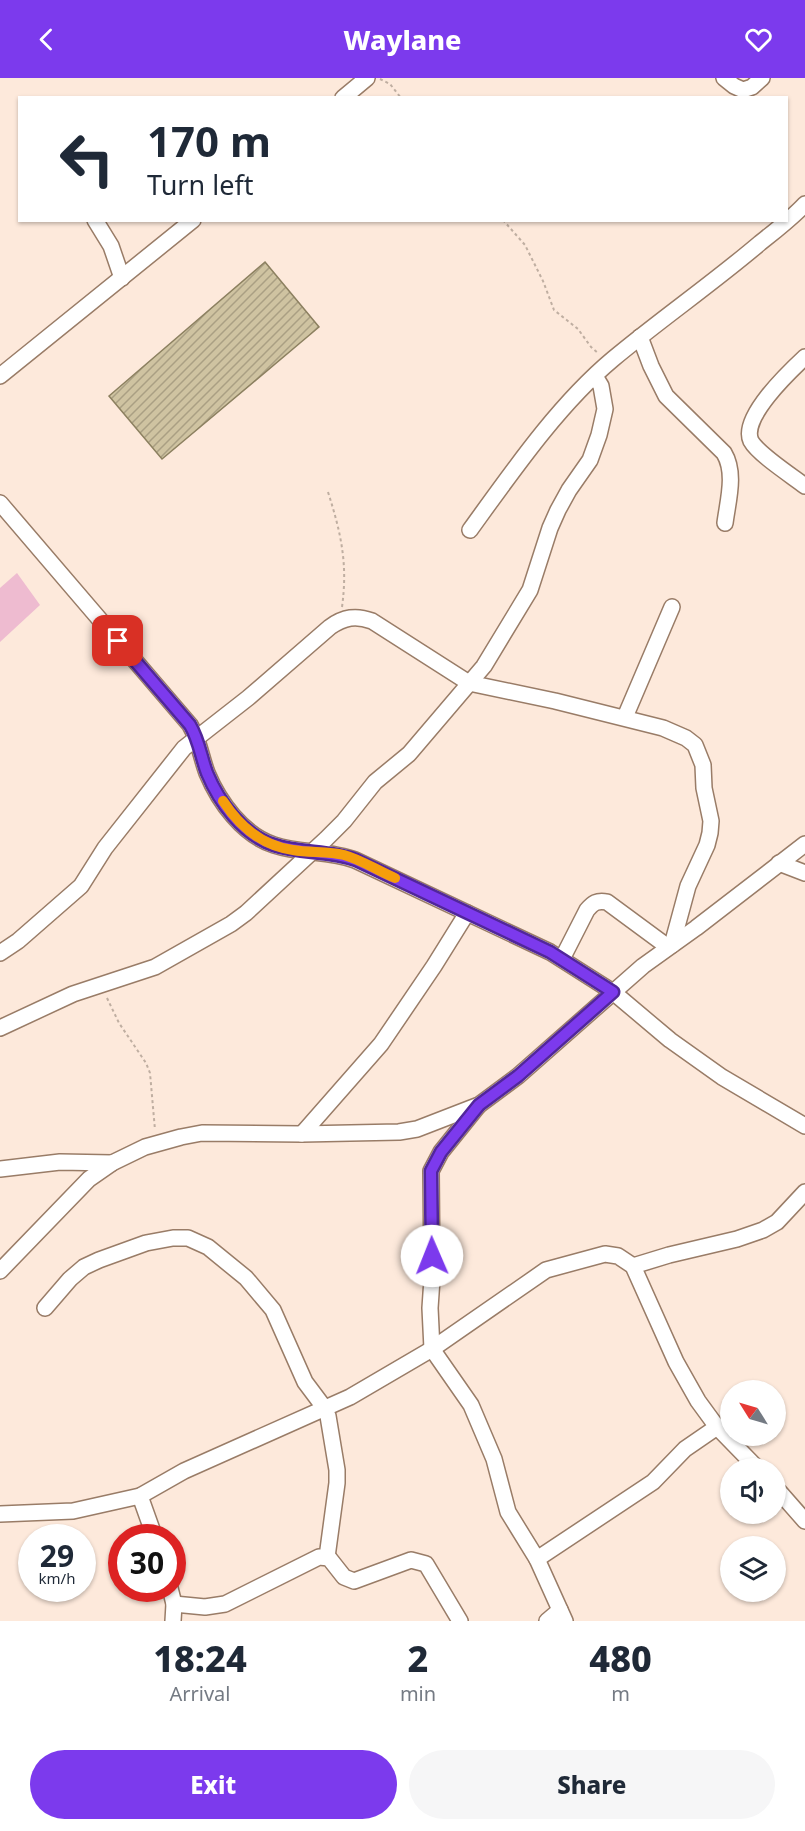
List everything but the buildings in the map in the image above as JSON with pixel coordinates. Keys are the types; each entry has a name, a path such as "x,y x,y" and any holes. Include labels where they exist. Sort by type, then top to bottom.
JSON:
{"street":[{"path":"345,96 367,78"},
{"path":"724,78 743,90 752,87 762,78"},
{"path":"788,219 805,204"},
{"path":"96,222 111,246 122,278"},
{"path":"0,376 191,222"},
{"path":"470,530 516,467 552,423 611,360 730,269 784,222"},
{"path":"640,337 666,396 724,453 730,463 725,523"},
{"path":"805,357 773,389 753,418 750,440 805,486"},
{"path":"0,1028 73,994 154,967 231,924 246,913 344,822 375,782 409,754 488,660 527,596 558,510 590,459 606,409 601,386 595,376"},
{"path":"0,503 175,707 197,737 212,783 245,829 272,845 293,850 330,852 356,860 562,959 613,992 670,1040 722,1077 805,1126"},
{"path":"625,717 672,607"},
{"path":"0,953 18,941 81,886 118,830 180,753 338,621 348,617 372,621 469,683 625,717 663,728 686,738 695,745 703,765 704,788 711,821 710,833 707,845 688,886 670,946"},
{"path":"547,1621 562,1616 537,1559 508,1512 499,1472 471,1405 432,1349 431,1171 441,1152 479,1105 518,1076 613,992 670,946 805,844"},
{"path":"779,863 805,873"},
{"path":"562,959 588,910 598,901 607,902 670,946"},
{"path":"302,1134 381,1044 467,913"},
{"path":"0,1271 89,1179 112,1163 159,1143 202,1133 399,1132 417,1129 479,1105"},
{"path":"0,1169 60,1162 112,1163"},
{"path":"633,1266 763,1230 777,1221 805,1192"},
{"path":"45,1308 70,1279 84,1267 146,1243 173,1238 188,1238 208,1247 246,1278 263,1296 280,1324 305,1382 325,1409 337,1470 327,1557"},
{"path":"0,1514 73,1510 140,1496 184,1471 350,1397 432,1349 546,1270 605,1254 618,1256 633,1266 676,1362 698,1401 717,1427 748,1458"},
{"path":"537,1559 653,1482 691,1444 717,1427"},
{"path":"140,1496 150,1524"},
{"path":"786,1499 805,1521"},
{"path":"173,1621 174,1604 205,1607 225,1604 319,1557 327,1557 346,1579 354,1581 411,1560 422,1562 426,1564 460,1621"}],"path":[{"path":"378,78 390,84 399,96"},
{"path":"504,222 525,245 554,310 578,329 595,351 611,360"},
{"path":"328,492 341,537 344,559 345,580 338,621"},
{"path":"104,983 107,998 119,1023 146,1063 150,1073 154,1127 159,1143"}],"shaded area":[{"path":"17,573 40,605 0,642 0,588"}],"slow traffic":[{"path":"223,801 245,829 272,845 293,850 330,852 345,856 395,878"}],"route":[{"path":"118,641 190,725 197,737 212,783 245,829 272,845 293,850 330,852 356,860 550,952 613,992 518,1076 479,1105 441,1152 431,1171 432,1256"}]}
